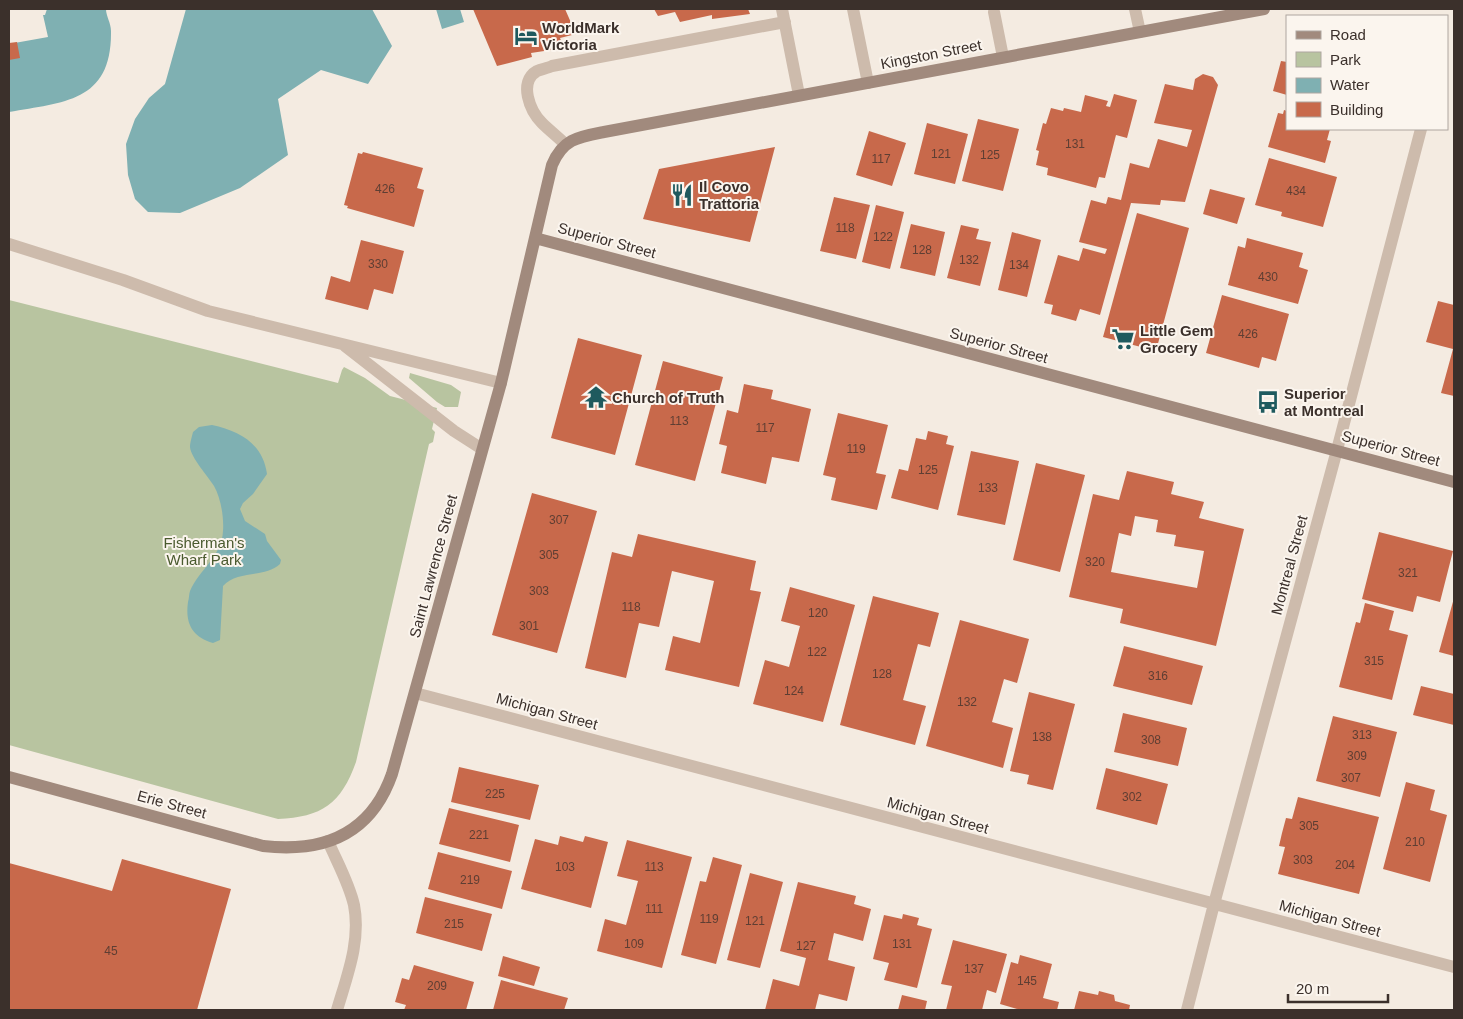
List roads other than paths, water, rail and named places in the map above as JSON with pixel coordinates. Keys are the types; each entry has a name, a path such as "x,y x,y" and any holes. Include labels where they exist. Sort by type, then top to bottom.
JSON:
{"street":[{"path":"782,9 799,96"},
{"path":"853,9 868,83"},
{"path":"1135,9 1140,32"},
{"name":"Kingston Street","path":"565,144 579,137 1140,32 1216,13 1264,9"},
{"path":"994,12 1003,57"},
{"path":"565,144 540,122 532,109 526,89 530,78 536,71 552,66 785,22"},
{"name":"Montreal Street","path":"1187,1010 1421,130"},
{"name":"Saint Lawrence Street","path":"328,841 348,832 366,819 386,790 415,693 501,383 552,165 557,153 565,144"},
{"name":"Superior Street","path":"535,238 1454,482"},
{"path":"9,244 123,280 208,311 501,383"},
{"path":"341,343 454,431 482,449"},
{"name":"Michigan Street","path":"415,693 1454,967"},
{"name":"Erie Street","path":"9,777 263,846 296,848 328,841"},
{"path":"328,841 354,904 356,920 354,951 338,1010"}],"water":[{"path":"9,9 106,9 111,31 109,54 103,72 94,85 66,101 9,112"},
{"path":"186,9 372,9 392,46 368,84 321,70 278,99 288,155 240,188 180,213 148,212 135,199 128,175 126,144 135,119 149,98 165,84"},
{"path":"436,9 460,9 464,22 442,29"},
{"path":"212,425 241,435 261,455 267,474 240,509 245,521 265,534 267,541 281,560 280,564 274,568 236,578 223,586 220,640 213,643 195,633 189,623 187,610 190,591 194,583 219,548 222,540 222,508 218,496 211,482 196,462 190,447 193,432 199,427"}],"place":[{"name":"WorldMark Victoria","path":"526,36"},
{"name":"Il Covo Trattoria","path":"682,195"},
{"name":"Little Gem Grocery","path":"1123,339"},
{"name":"Church of Truth","path":"596,397"},
{"name":"Superior at Montreal","path":"1268,402"}],"park label":[{"name":"Fisherman's Wharf Park","path":"204,550"}]}
